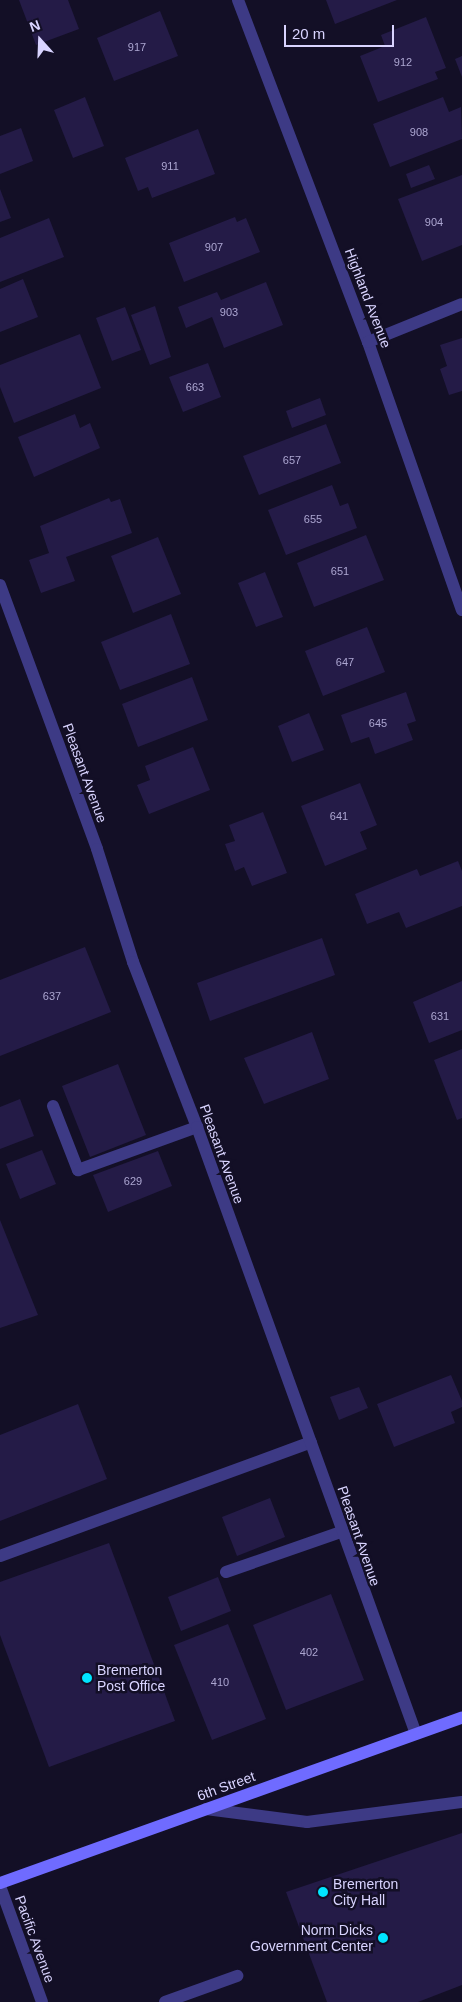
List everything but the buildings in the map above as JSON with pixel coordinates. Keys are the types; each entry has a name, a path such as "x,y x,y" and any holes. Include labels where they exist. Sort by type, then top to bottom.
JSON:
{"main road":[{"name":"6th Street","path":"0,1885 462,1718"}],"street":[{"name":"Highland Avenue","path":"238,0 368,342 462,610"},
{"path":"368,342 462,304"},
{"name":"Pleasant Avenue","path":"0,585 96,848 133,962 196,1127 311,1442 341,1532 416,1734"},
{"path":"53,1106 78,1170 196,1127"},
{"path":"0,1556 311,1442"},
{"path":"226,1572 341,1532"},
{"path":"206,1809 307,1822 462,1802"},
{"name":"Pacific Avenue","path":"0,1885 42,2002"},
{"path":"165,2002 237,1976"}],"place":[{"name":"Bremerton Post Office","path":"87,1678"},
{"name":"Bremerton City Hall","path":"323,1892"},
{"name":"Norm Dicks Government Center","path":"383,1938"}]}
